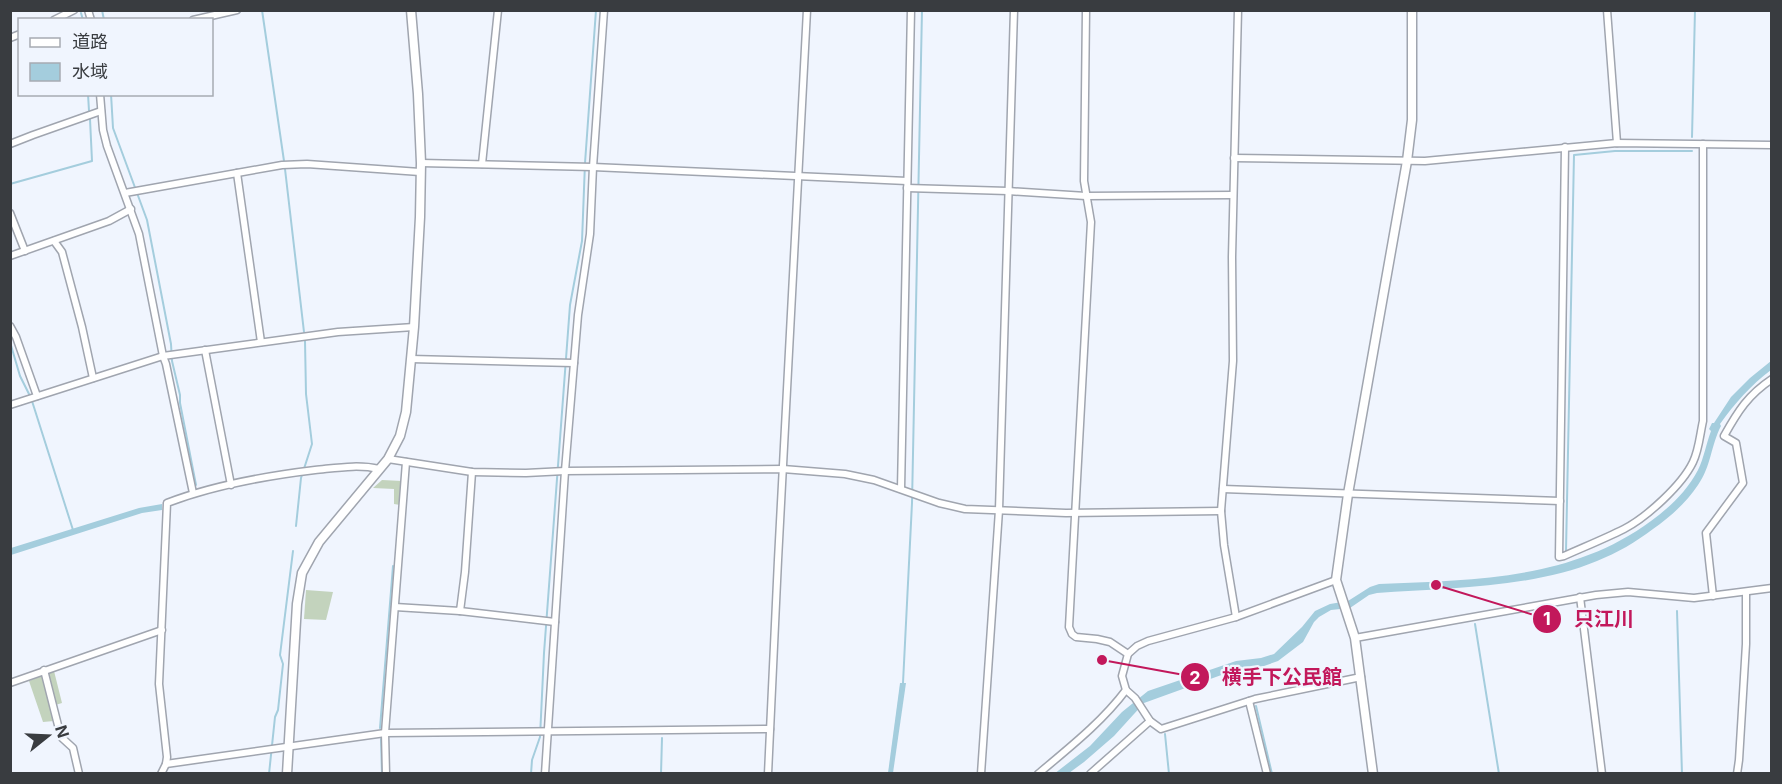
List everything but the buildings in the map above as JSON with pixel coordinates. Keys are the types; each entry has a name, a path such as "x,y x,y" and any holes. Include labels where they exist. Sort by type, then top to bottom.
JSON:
{"street":[{"path":"58,18 74,10"},
{"path":"202,18 237,10"},
{"path":"286,774 297,604 302,573 319,542 388,459 400,435 406,412 414,327 421,167 411,10"},
{"path":"482,164 498,10"},
{"path":"545,774 542,732 578,315 591,234 593,167 604,10"},
{"path":"768,774 807,10"},
{"path":"903,490 910,188 908,181 911,10"},
{"path":"981,774 999,510 1014,10"},
{"path":"1086,10 1084,181 1091,222 1070,631 1076,637 1110,642 1128,654"},
{"path":"1236,617 1221,511 1233,361 1233,195 1238,10"},
{"path":"1373,774 1355,638 1336,580 1348,494 1407,161 1412,120 1412,10"},
{"path":"1607,10 1617,143"},
{"path":"100,96 107,146 129,192 131,209 170,355 168,375 193,493"},
{"path":"10,144 101,111"},
{"path":"1234,158 1425,161 1617,143 1772,145"},
{"path":"1565,147 1559,557 1626,528 1675,488 1695,459 1703,420 1703,144"},
{"path":"129,192 282,165 307,164 421,167 482,164 581,166 908,181"},
{"path":"237,173 261,342"},
{"path":"910,188 1008,190 1086,196 1233,195"},
{"path":"10,256 109,221 131,209"},
{"path":"10,213 25,251"},
{"path":"54,241 62,252 93,378"},
{"path":"10,326 37,396"},
{"path":"10,405 170,355 338,332 414,327"},
{"path":"205,350 231,485"},
{"path":"411,359 574,363"},
{"path":"1713,596 1706,533 1743,483 1736,443 1724,436 1740,408 1772,379"},
{"path":"388,459 472,472 783,469 845,474 874,480 939,503 965,509 1075,513 1221,511"},
{"path":"386,774 385,733 406,462"},
{"path":"161,774 166,764 159,684 167,503 193,493 277,474 342,467 379,469"},
{"path":"460,611 472,472"},
{"path":"1223,489 1560,501"},
{"path":"1336,580 1236,617 1148,641 1137,646 1128,654 1122,676 1126,690 1146,712 1150,721 1161,729 1249,701 1361,677"},
{"path":"1355,638 1580,597 1628,592 1694,598 1772,588"},
{"path":"1737,774 1746,644 1746,592"},
{"path":"1580,597 1602,774"},
{"path":"395,607 460,611 553,622"},
{"path":"10,683 162,630"},
{"path":"44,670 61,737 73,748 79,774"},
{"path":"1038,774 1088,731 1117,703 1126,690"},
{"path":"1249,701 1267,774"},
{"path":"1090,774 1150,721"},
{"path":"166,764 385,733 770,729"}],"green space":[{"path":"382,480 402,481 400,505 394,504 394,489 373,488"},
{"path":"306,590 333,592 326,620 304,619"},
{"path":"54,671 62,703 52,706 54,721 43,722 29,681"}],"water":[{"path":"1771,361 1771,370 1744,395 1720,424 1706,471 1693,492 1666,520 1626,547 1597,561 1545,577 1460,588 1377,593 1369,595 1350,608 1331,610 1314,622 1303,642 1278,661 1264,666 1238,669 1144,703 1114,736 1084,762 1069,773 1054,774 1090,746 1122,712 1148,691 1236,661 1274,654 1315,611 1330,604 1348,601 1370,587 1379,584 1451,581 1521,573 1555,566 1588,555 1620,540 1658,516 1683,492 1694,478 1700,465 1712,423 1731,397"},
{"path":"162,504 162,510 142,513 11,555 11,548 139,508"},
{"path":"900,683 906,683 893,773 888,773"}],"waterway":[{"path":"102,10 104,18"},
{"path":"262,10 284,161"},
{"path":"531,774 532,760 540,737 544,653 570,305 582,241 596,10"},
{"path":"903,683 912,503 922,10"},
{"path":"1692,137 1695,10"},
{"path":"81,13 82,18"},
{"path":"88,96 89,111"},
{"path":"111,96 113,128 147,220 196,485"},
{"path":"10,184 92,161 90,119"},
{"path":"1566,551 1574,155 1615,151 1692,151"},
{"path":"285,169 304,332"},
{"path":"296,526 301,478 312,444 306,394 305,341"},
{"path":"10,342 20,376 30,396"},
{"path":"32,401 73,530"},
{"path":"269,774 283,664 280,655 293,551"},
{"path":"380,728 393,566"},
{"path":"1677,611 1682,774"},
{"path":"1475,624 1499,774"},
{"path":"1256,706 1272,774"},
{"path":"1165,734 1169,774"},
{"path":"661,774 662,738"},
{"path":"381,739 382,774"}],"place":[{"name":"只江川","path":"1436,585"},
{"name":"横手下公民館","path":"1102,660"}]}
